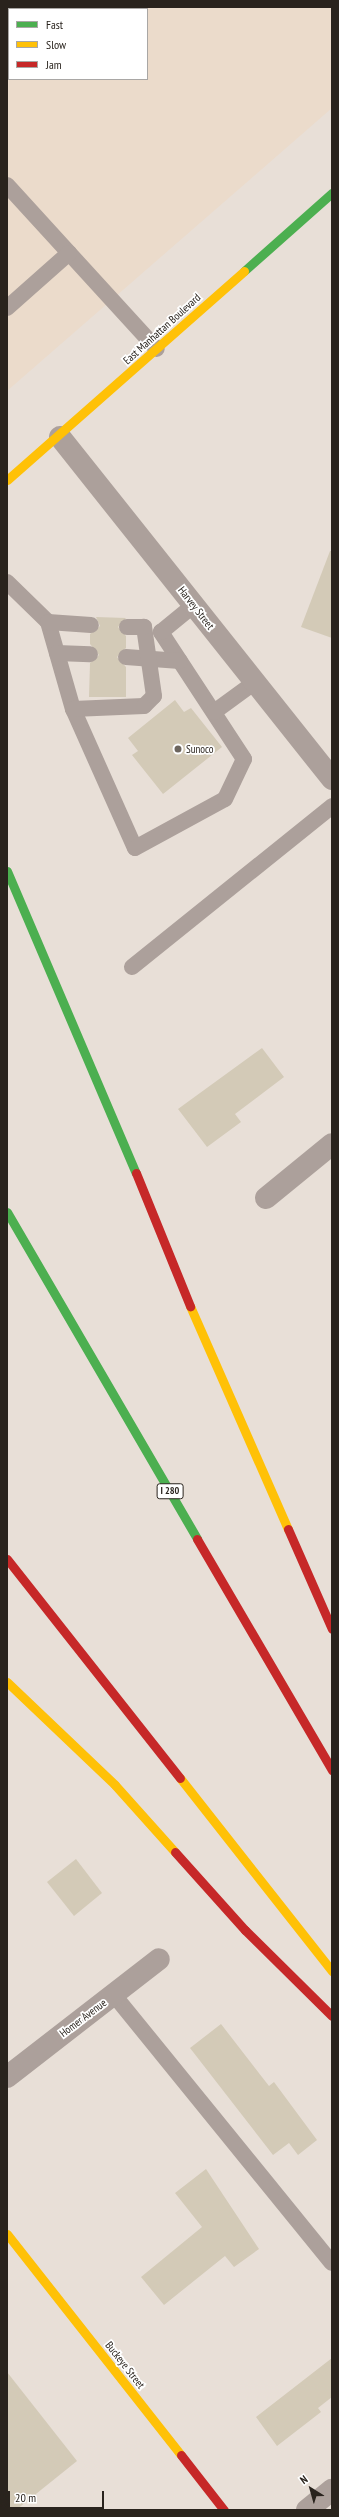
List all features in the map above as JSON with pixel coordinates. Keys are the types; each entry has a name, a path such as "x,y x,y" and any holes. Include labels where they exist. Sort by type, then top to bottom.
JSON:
{"main road":[{"name":"East Manhattan Boulevard","path":"7,480 60,437 332,193"},
{"path":"7,871 112,1112 178,1279 332,1629"},
{"name":"I 280","path":"7,1212 332,1770"},
{"path":"7,1559 332,1971"},
{"path":"7,1682 109,1779 245,1930 332,2016"},
{"name":"Buckeye Street","path":"7,2234 224,2510"}],"street":[{"name":"Harvey Street","path":"60,437 332,779"},
{"path":"266,1198 332,1144"},
{"name":"Homer Avenue","path":"7,2077 159,1959"},
{"path":"307,2510 332,2490"}],"lane":[{"path":"7,185 157,349"},
{"path":"7,308 69,253"},
{"path":"7,582 48,622 73,709 134,848 226,798 244,759 161,632 194,605"},
{"path":"48,622 91,625"},
{"path":"73,709 144,706 154,696 144,627 127,627"},
{"path":"57,653 90,654"},
{"path":"126,657 180,661"},
{"path":"214,712 255,682"},
{"path":"132,967 332,806"},
{"path":"114,1995 332,2263"}],"shaded area":[{"path":"7,7 332,7 332,108 7,391"}],"building":[{"path":"330,551 332,551 332,638 301,627"},
{"path":"96,617 126,618 118,627 126,636 126,648 117,657 126,667 126,697 89,697 90,663 99,655 90,644 90,634 100,626"},
{"name":"Sunoco","path":"175,700 184,712 191,708 222,747 163,794 132,755 138,751 128,738"},
{"path":"262,1048 284,1077 235,1114 241,1122 207,1147 178,1109"},
{"path":"76,1859 102,1893 74,1916 47,1882"},
{"path":"221,2024 269,2086 274,2082 317,2140 298,2155 289,2143 273,2155 190,2048"},
{"path":"206,2169 259,2249 234,2267 225,2256 164,2305 141,2277 202,2227 175,2193"},
{"path":"332,2358 332,2397 318,2408 321,2412 277,2446 256,2417"},
{"path":"7,2372 77,2461 16,2510 7,2510"}],"traffic: fast":[{"path":"244,271 332,193"},
{"path":"7,871 136,1173"},
{"path":"7,1212 197,1539"}],"traffic: slow":[{"path":"7,480 244,271"},
{"path":"190,1306 288,1529"},
{"path":"7,1682 115,1785 175,1852"},
{"path":"180,1778 332,1971"},
{"path":"7,2234 181,2455"}],"traffic: jam":[{"path":"136,1173 190,1306"},
{"path":"288,1529 332,1629"},
{"path":"197,1539 332,1770"},
{"path":"7,1559 180,1778"},
{"path":"175,1852 245,1930 332,2016"},
{"path":"181,2455 224,2510"}],"place":[{"name":"Sunoco","path":"178,749"}]}
